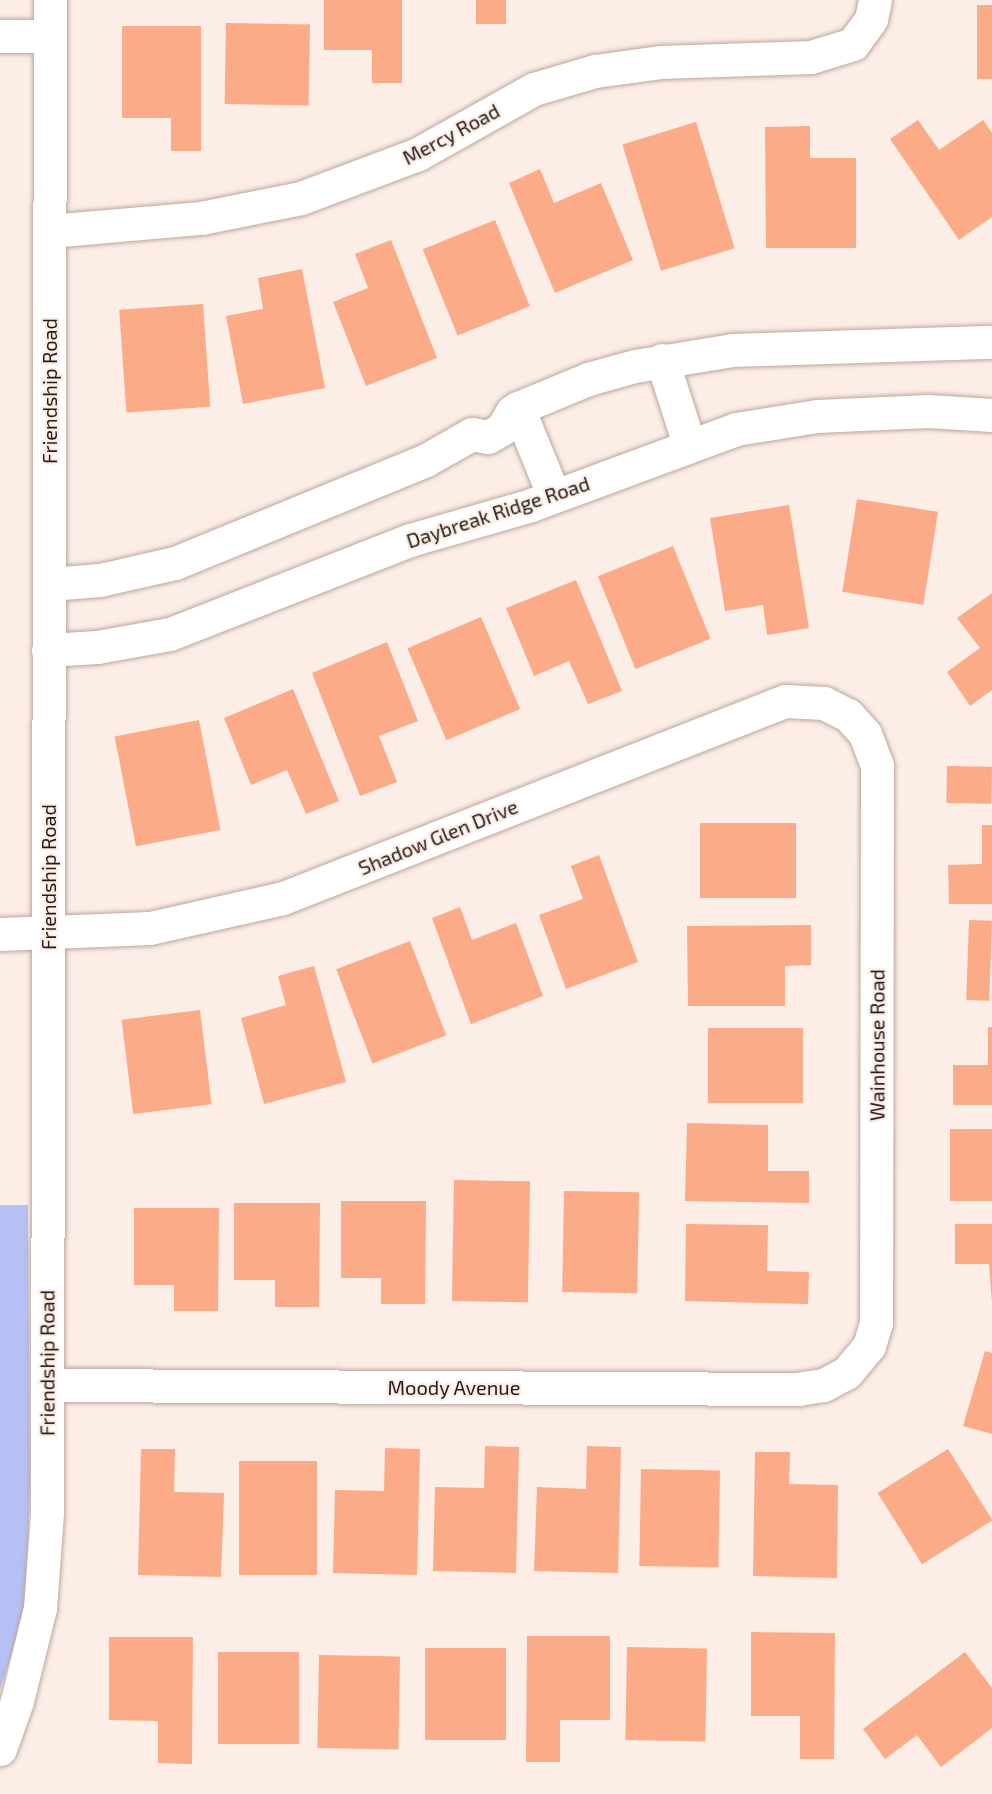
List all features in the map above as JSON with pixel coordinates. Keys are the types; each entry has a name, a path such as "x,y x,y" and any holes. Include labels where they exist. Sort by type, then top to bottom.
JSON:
{"street":[{"name":"Friendship Road","path":"0,1749 17,1701 39,1608 47,1512 50,0"},
{"name":"Mercy Road","path":"49,231 201,218 301,198 418,154 534,89 595,71 661,62 811,57 854,44 870,19 875,0"},
{"path":"0,36 50,36"},
{"path":"49,584 100,580 175,563 426,460 472,434 488,437 502,429 515,410 588,379 662,360 733,350 992,342"},
{"path":"662,360 689,444"},
{"path":"515,410 554,496"},
{"name":"Daybreak Ridge Road","path":"48,650 98,647 170,634 410,540 554,496 689,444 736,429 817,416 928,411 992,415"},
{"name":"Shadow Glen Drive","path":"0,934 48,934 150,928 283,898 785,701 825,703 858,724"},
{"name":"Wainhouse Road","path":"855,1365 873,1335 876,1300 878,778 875,755 858,724"},
{"name":"Moody Avenue","path":"47,1385 798,1389 829,1383 855,1365"}],"shaded area":[{"path":"0,1205 28,1205 30,1483 26,1608 0,1690"}],"building":[{"path":"324,0 402,0 402,83 372,83 372,50 324,50"},
{"path":"476,0 506,0 506,24 476,24"},
{"path":"977,5 992,5 992,79 977,79"},
{"path":"226,23 310,24 309,105 225,104"},
{"path":"122,26 201,26 201,151 171,151 171,118 122,118"},
{"path":"918,120 939,150 983,120 992,133 992,217 959,240 890,139"},
{"path":"696,122 735,248 661,271 622,145"},
{"path":"810,126 810,158 856,158 856,248 766,248 765,127"},
{"path":"540,169 554,203 601,183 633,260 555,293 509,183"},
{"path":"495,220 530,306 458,335 423,249"},
{"path":"391,240 437,358 366,386 333,302 368,288 355,254"},
{"path":"302,269 325,388 243,404 226,316 263,309 258,278"},
{"path":"203,304 210,407 126,413 119,310"},
{"path":"857,499 938,512 923,605 842,592"},
{"path":"789,505 809,628 767,635 763,605 725,611 710,518"},
{"path":"673,546 710,639 635,669 598,576"},
{"path":"576,580 622,691 588,704 569,661 534,676 506,608"},
{"path":"992,593 992,690 970,706 947,672 980,648 957,618"},
{"path":"481,617 520,709 446,740 407,648"},
{"path":"387,642 418,721 379,736 397,782 360,796 312,673"},
{"path":"293,689 339,801 306,814 287,770 251,785 224,718"},
{"path":"199,720 220,830 136,846 115,736"},
{"path":"947,766 992,767 991,804 946,803"},
{"path":"700,823 796,823 796,898 700,898"},
{"path":"982,825 992,825 992,904 949,904 948,865 982,864"},
{"path":"599,855 638,962 566,989 539,915 583,899 571,866"},
{"path":"460,907 472,940 516,923 543,996 471,1024 432,918"},
{"path":"969,920 992,921 989,1001 966,1000"},
{"path":"811,925 811,965 785,966 785,1006 688,1006 687,926"},
{"path":"410,941 446,1035 372,1064 336,969"},
{"path":"314,966 346,1082 264,1104 241,1018 286,1005 278,976"},
{"path":"200,1010 212,1104 133,1114 122,1020"},
{"path":"988,1027 992,1027 992,1105 953,1105 953,1065 988,1065"},
{"path":"708,1028 803,1028 803,1103 708,1103"},
{"path":"687,1123 768,1125 768,1171 809,1171 809,1203 685,1201"},
{"path":"950,1129 992,1129 992,1201 950,1201"},
{"path":"454,1180 530,1181 528,1302 452,1301"},
{"path":"564,1191 639,1192 637,1293 562,1292"},
{"path":"341,1201 426,1201 425,1304 381,1304 381,1278 341,1278"},
{"path":"234,1203 320,1203 319,1307 275,1307 275,1280 234,1280"},
{"path":"134,1208 219,1208 218,1311 174,1311 174,1285 134,1285"},
{"path":"686,1224 768,1225 767,1271 809,1272 808,1304 685,1301"},
{"path":"955,1224 992,1224 992,1303 989,1264 955,1264"},
{"path":"985,1351 992,1353 992,1434 963,1426"},
{"path":"485,1446 519,1447 516,1573 433,1571 435,1487 484,1488"},
{"path":"587,1446 621,1447 618,1573 534,1571 537,1487 586,1489"},
{"path":"385,1448 420,1449 417,1575 333,1573 335,1490 384,1491"},
{"path":"141,1449 175,1449 174,1492 224,1493 221,1577 138,1575"},
{"path":"948,1449 992,1521 922,1564 878,1493"},
{"path":"755,1452 790,1452 789,1484 838,1485 837,1578 753,1576"},
{"path":"239,1461 317,1461 317,1575 239,1575"},
{"path":"641,1469 720,1470 718,1567 639,1566"},
{"path":"751,1632 835,1633 834,1759 800,1759 800,1716 751,1716"},
{"path":"527,1636 610,1636 610,1720 560,1720 560,1762 526,1762"},
{"path":"109,1637 193,1637 192,1764 158,1763 158,1721 109,1720"},
{"path":"627,1647 707,1648 705,1741 625,1740"},
{"path":"425,1648 506,1648 506,1740 425,1740"},
{"path":"218,1652 299,1652 299,1744 218,1744"},
{"path":"965,1652 992,1688 992,1728 941,1767 917,1735 885,1759 863,1729"},
{"path":"319,1655 400,1656 398,1749 317,1748"}]}
